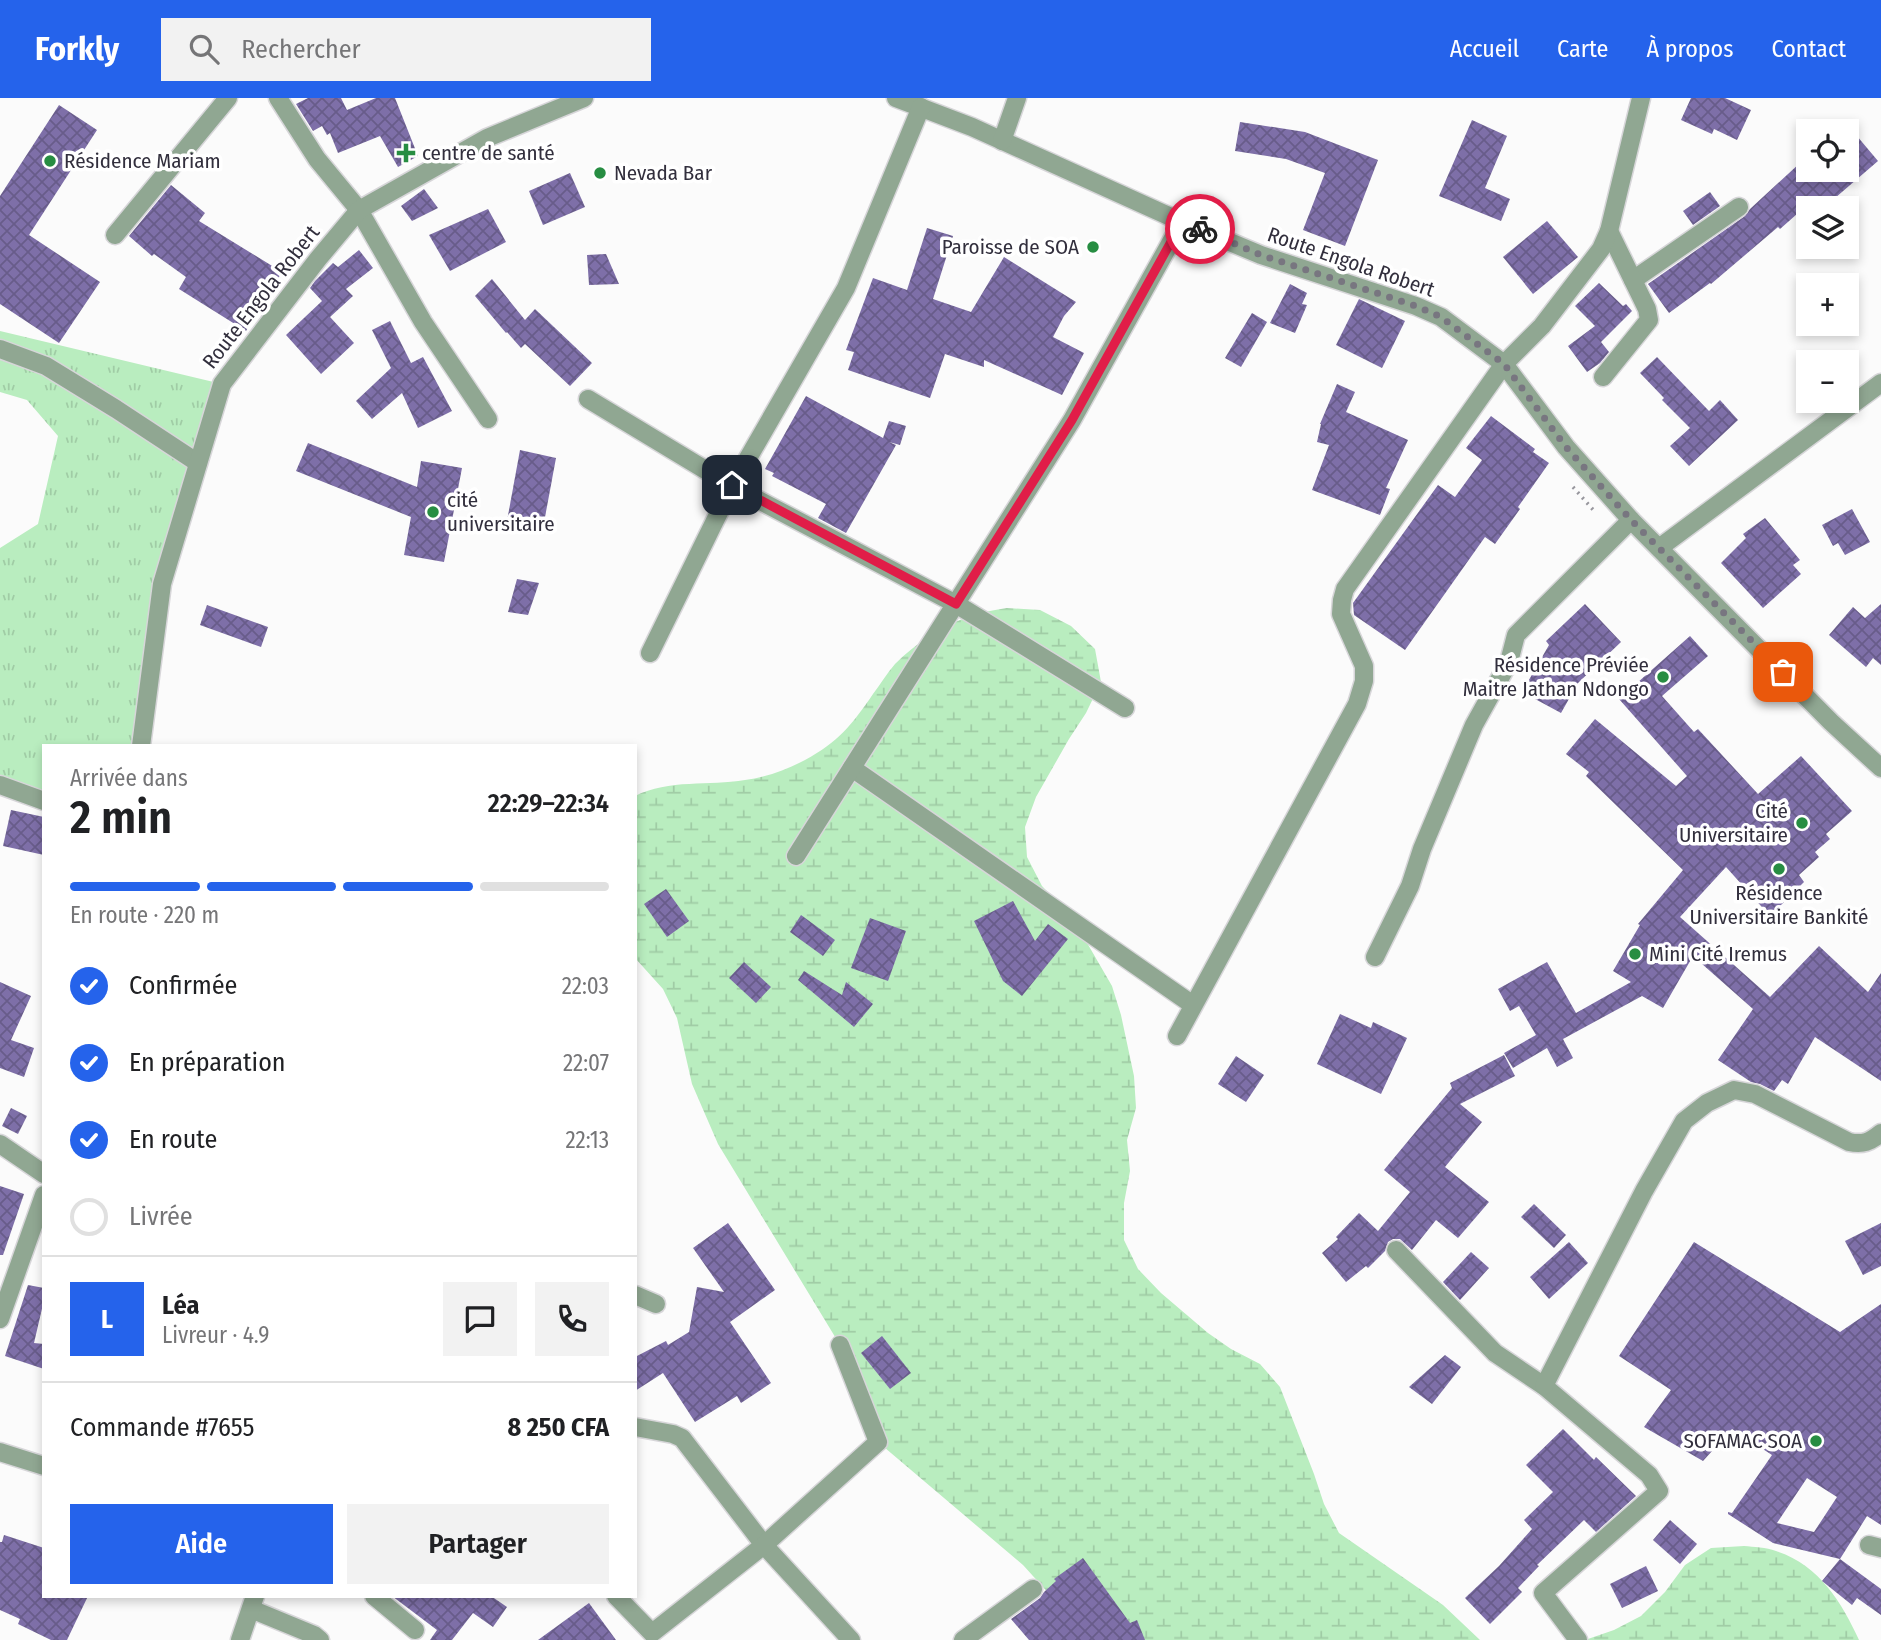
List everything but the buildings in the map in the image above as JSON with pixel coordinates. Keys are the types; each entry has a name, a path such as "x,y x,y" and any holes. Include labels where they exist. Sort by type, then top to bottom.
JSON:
{"street":[{"path":"116,235 228,98"},
{"path":"278,98 317,159 359,210 423,322 488,419"},
{"name":"Route Engola Robert","path":"141,744 162,584 222,384 359,210 487,138 584,98"},
{"name":"Route Engola Robert","path":"897,98 972,127 1261,255 1441,317 1504,364 1566,447 1631,520 1831,722 1881,768"},
{"path":"1002,141 1017,98"},
{"path":"1177,1036 1357,704 1364,681 1364,666 1341,614 1345,589 1504,364 1542,326 1601,249 1609,231 1640,98"},
{"path":"650,653 732,485 846,288 921,107"},
{"path":"1633,280 1739,207"},
{"path":"796,856 1072,420 1182,222"},
{"path":"1603,377 1649,320 1647,309 1609,231"},
{"path":"0,348 46,366 198,463"},
{"path":"1659,548 1881,383"},
{"path":"588,399 732,485 956,604 1125,708"},
{"path":"1375,957 1410,886 1422,849 1474,725 1509,662 1516,635 1631,520"},
{"path":"852,768 1193,1005"},
{"path":"0,785 42,800"},
{"path":"1544,1386 1644,1191 1684,1121 1707,1103 1734,1090 1755,1094 1849,1142 1861,1145 1871,1142 1881,1133"},
{"path":"0,1144 42,1173"},
{"path":"0,1319 4,1296 42,1200"},
{"path":"1396,1250 1495,1353 1544,1386 1649,1475 1659,1490 1543,1593 1578,1640"},
{"path":"637,1296 656,1304"},
{"path":"618,1598 652,1633 764,1545 878,1442 840,1345"},
{"path":"637,1427 682,1438 764,1545 851,1640"},
{"path":"0,1452 42,1465"},
{"path":"962,1640 1033,1589"},
{"path":"376,1598 415,1630"},
{"path":"240,1640 253,1602 320,1640"}],"green space":[{"path":"0,331 222,384 162,584 141,744 42,744 42,797 0,781 0,548 38,524 58,436 27,400 0,392"},
{"path":"1007,608 1040,610 1071,626 1095,649 1101,682 1086,713 1036,797 1025,827 1027,857 1042,886 1079,929 1112,986 1121,1015 1134,1076 1136,1108 1127,1140 1130,1171 1124,1203 1124,1240 1138,1269 1161,1293 1208,1333 1260,1364 1280,1387 1324,1504 1339,1533 1443,1605 1480,1640 1091,1640 1023,1565 878,1442 840,1345 718,1144 692,1084 677,1018 663,989 637,960 637,795 675,785 753,779 798,764 827,746 843,732 895,664 912,649 940,630 980,613"},
{"path":"1744,1546 1772,1550 1804,1565 1827,1586 1845,1612 1859,1640 1585,1640 1614,1630 1641,1616 1665,1592 1685,1565 1711,1548"}],"way so far":[{"path":"1200,229 1261,255 1416,306 1441,317 1504,364 1566,447 1631,520 1783,672"}],"place":[{"name":"centre de santé","path":"406,153"},
{"name":"Résidence Mariam","path":"50,161"},
{"name":"Nevada Bar","path":"600,173"},
{"name":"Paroisse de SOA","path":"1093,247"},
{"name":"cité universitaire","path":"433,512"},
{"name":"Résidence Préviée Maitre Jathan Ndongo","path":"1663,677"},
{"name":"Cité Universitaire","path":"1802,823"},
{"name":"Résidence Universitaire Bankité","path":"1779,869"},
{"name":"Mini Cité Iremus","path":"1635,954"},
{"name":"SOFAMAC SOA","path":"1816,1441"}],"route":[{"path":"732,485 956,604 1072,420 1182,222 1200,229"}]}
